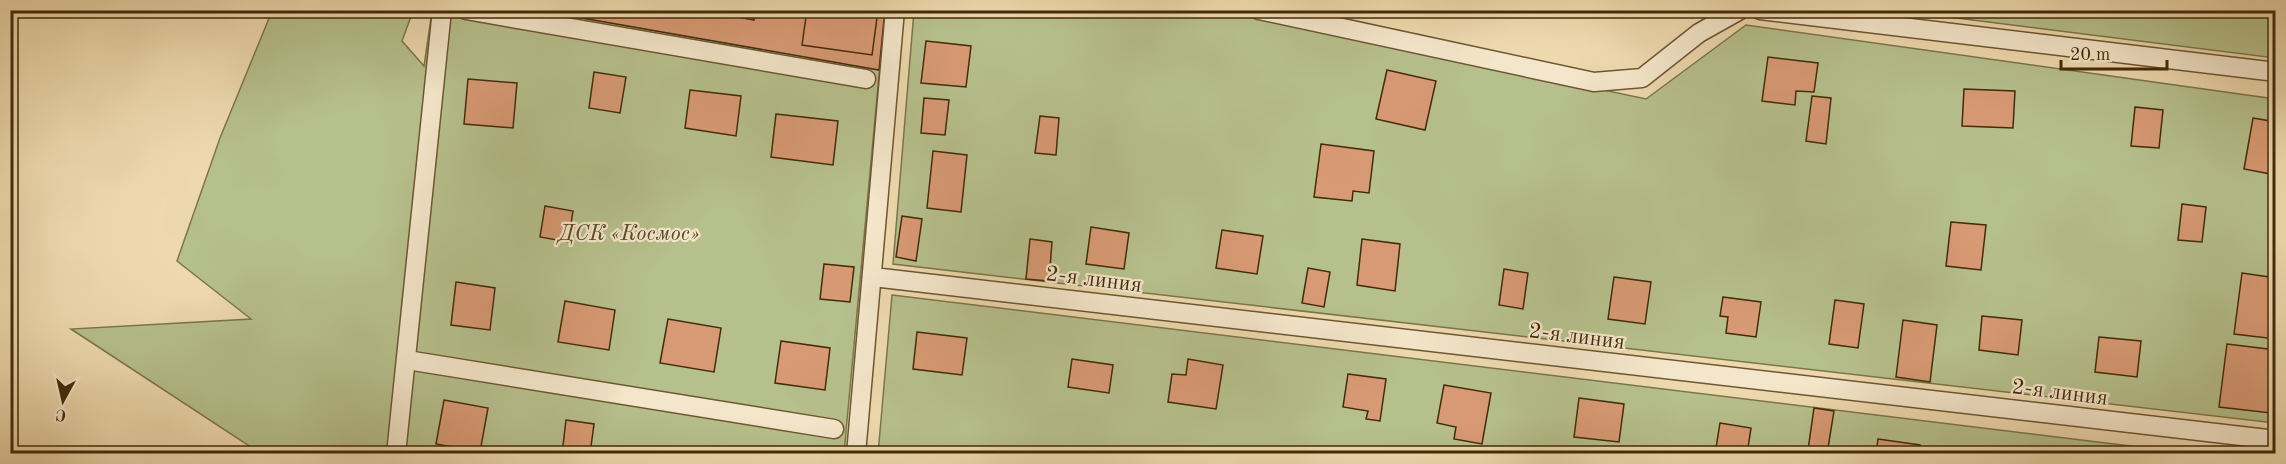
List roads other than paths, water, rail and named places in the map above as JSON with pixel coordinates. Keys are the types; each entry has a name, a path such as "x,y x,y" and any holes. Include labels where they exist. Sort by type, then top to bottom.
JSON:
{"lane":[{"path":"396,453 442,10"},
{"path":"466,10 866,79"},
{"path":"856,453 895,10"},
{"path":"1259,10 1594,82 1642,78 1699,33 1740,10"},
{"path":"1760,10 2276,72"},
{"name":"2-я линия","path":"873,277 2276,440"},
{"path":"406,360 834,429"}],"park label":[{"name":"ДСК «Космос»","path":"629,232"}]}
